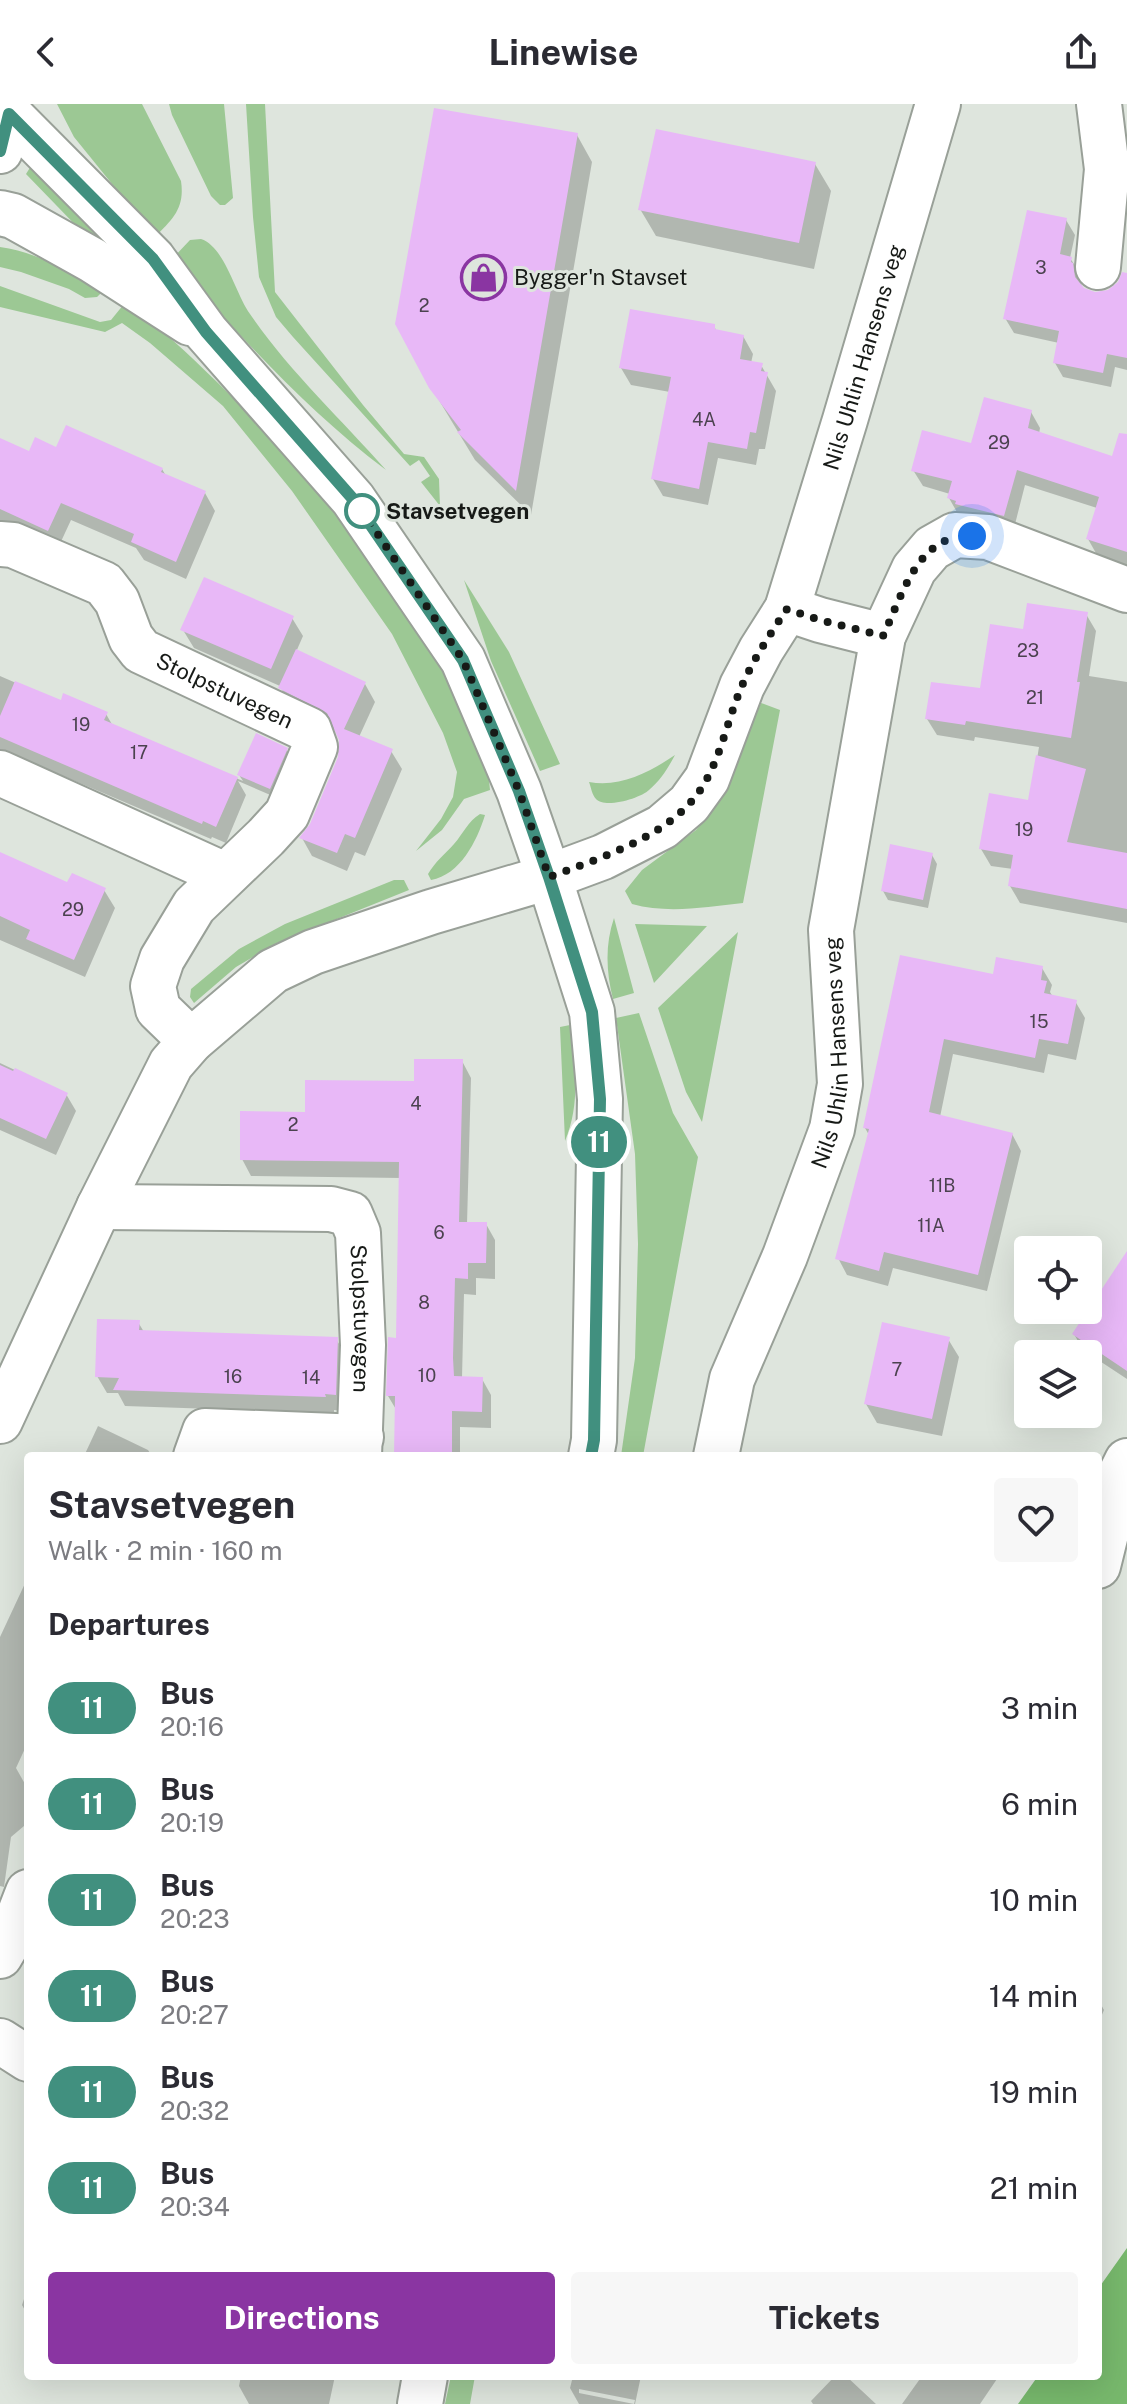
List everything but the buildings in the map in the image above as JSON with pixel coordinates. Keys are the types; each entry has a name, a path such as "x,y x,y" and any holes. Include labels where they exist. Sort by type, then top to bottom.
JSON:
{"street":[{"name":"Nils Uhlin Hansens veg","path":"549,877 603,857 662,827 689,804 707,779 742,686 787,609 938,104"},
{"path":"1098,267 1107,169 1099,104"},
{"path":"6,123 153,259 206,332 353,499 463,660 519,791 592,1012 600,1099 592,1452"},
{"path":"0,213 13,216 92,260 206,332"},
{"name":"Nils Uhlin Hansens veg","path":"717,1452 732,1379 785,1256 832,1129 840,1084 831,930 883,636 914,569 932,548 955,535 988,537 1127,590"},
{"name":"Stolpstuvegen","path":"0,544 13,545 104,584 117,601 131,638 141,651 309,730 315,747 287,814 194,906 162,959 153,986 158,1009 191,1041"},
{"path":"787,609 883,636"},
{"path":"0,773 225,875"},
{"path":"0,1421 99,1207 171,1064 191,1041 273,971 313,952 549,877"},
{"name":"Stolpstuvegen","path":"99,1207 331,1209 350,1214 358,1233 363,1345 360,1446 205,1431 197,1452"},
{"path":"1102,1550 1121,1473 1127,1461"},
{"path":"0,1956 24,1902"},
{"path":"0,2041 24,2056"},
{"path":"420,2404 424,2380"}],"green space":[{"path":"57,104 142,104 181,181 182,190 176,212 155,237 74,137"},
{"path":"169,104 224,104 233,198 225,205 220,205 211,196"},
{"path":"246,104 265,104 275,292 404,454 424,457 439,479 440,506 421,482 430,476 419,460 410,466 276,317 259,277"},
{"path":"31,166 131,258 86,236 26,174"},
{"path":"201,239 217,251 250,314 281,355 386,470 293,390 189,279 173,258 190,240"},
{"path":"0,247 41,258 103,291 97,297 85,298 69,289 0,267"},
{"path":"0,286 100,322 111,320 124,304 172,340 251,416 315,486 400,601 470,724 488,769 490,790 464,799 442,830 416,851 441,819 453,797 457,772 443,733 392,634 292,491 223,406 122,323 105,332 0,307"},
{"path":"464,580 509,652 560,764 540,771 491,661"},
{"path":"761,703 780,710 743,903 673,909 632,904 625,891 642,870 696,830 719,802"},
{"path":"675,755 657,782 639,796 607,803 596,799 589,782 623,781"},
{"path":"480,814 485,815 466,855 451,871 431,880 428,874"},
{"path":"394,880 404,880 409,890 277,943 236,967 194,1003 190,997 191,989 239,949 285,924"},
{"path":"614,918 634,993 613,999 608,958"},
{"path":"635,924 707,926 654,983"},
{"path":"738,932 702,1122 686,1092 658,1008"},
{"path":"639,1013 673,1113 698,1157 644,1452 622,1452 635,1358 638,1244 635,1154 616,1018"},
{"path":"570,1025 575,1098 565,1141 560,1027"},
{"path":"1127,2248 1127,2404 1018,2404 1035,2380 1102,2380 1102,2283"},
{"path":"450,2380 474,2380 470,2404 445,2404"}],"bus line":[{"name":"11","path":"0,151 9,114 153,259 206,332 353,499 463,660 519,791 592,1012 600,1099 592,1452"}],"place":[{"name":"Bygger'n Stavset","path":"483,277"},
{"name":"Stavsetvegen","path":"362,511"}],"route":[{"path":"362,511 463,660 519,791 549,877 603,857 662,827 689,804 707,779 742,686 787,609 883,636 914,569 932,548 955,535 972,536"}]}
